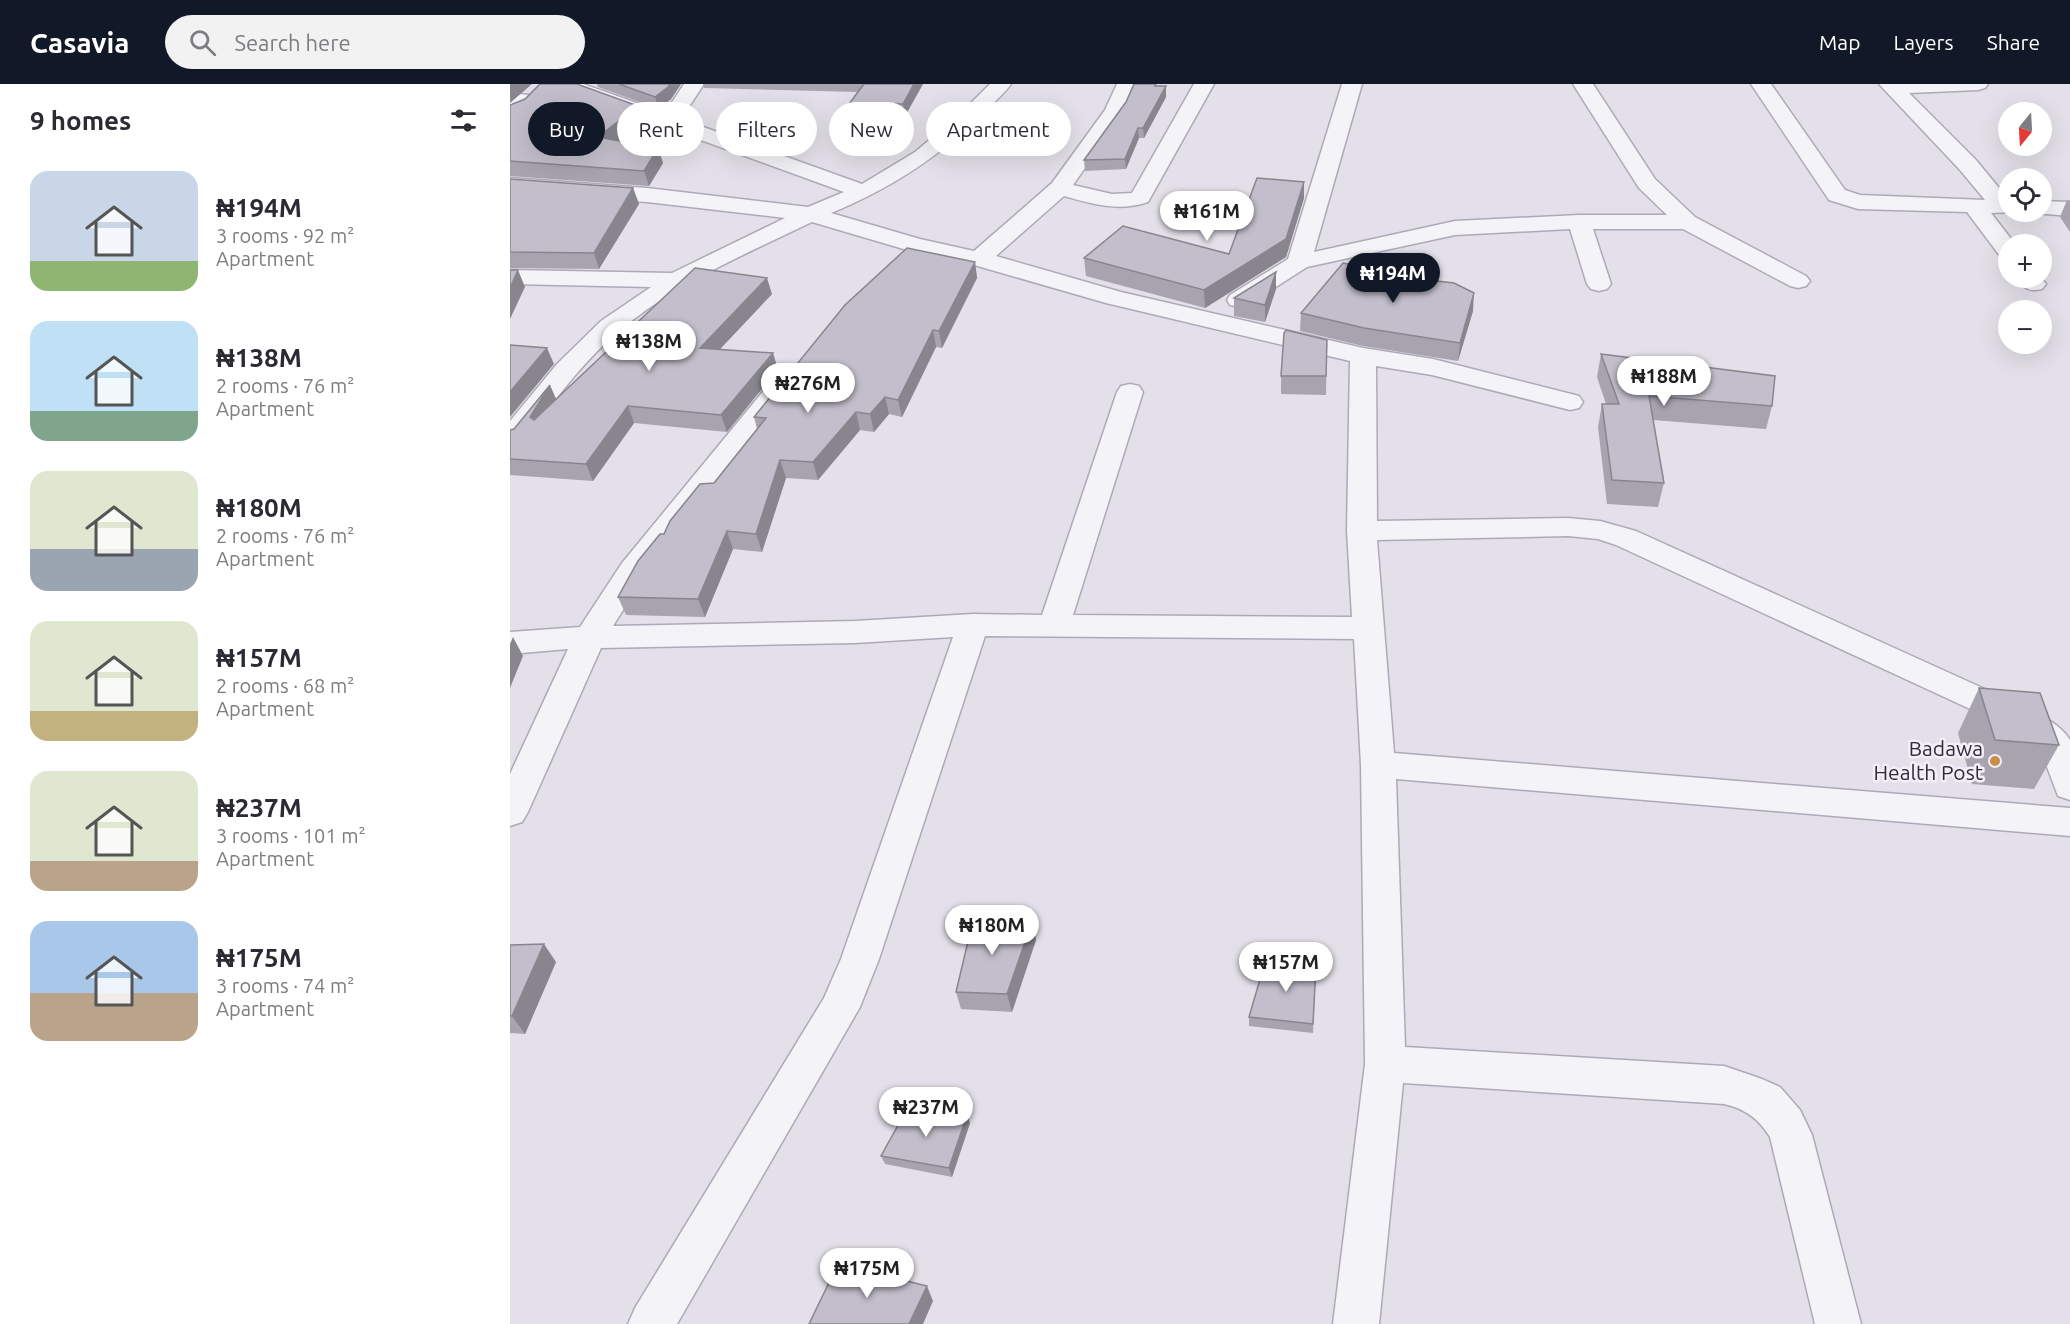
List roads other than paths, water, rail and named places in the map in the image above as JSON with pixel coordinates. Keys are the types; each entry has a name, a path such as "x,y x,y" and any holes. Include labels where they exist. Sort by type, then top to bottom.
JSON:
{"street":[{"path":"510,115 548,84"},
{"path":"682,102 694,84"},
{"path":"510,439 566,369 610,326 676,280 810,214 864,192 922,156 964,122 1001,84"},
{"path":"979,259 1060,188 1115,111 1127,84"},
{"path":"1060,188 1120,202 1132,201 1140,197 1204,84"},
{"path":"1299,262 1352,84"},
{"path":"1582,84 1647,183 1687,222 1798,281"},
{"path":"1761,84 1837,195 1858,202 1998,207"},
{"path":"1890,86 1978,84"},
{"path":"573,85 619,102"},
{"path":"1890,86 1998,198"},
{"path":"510,99 531,100"},
{"path":"704,133 864,192"},
{"path":"510,185 647,195 810,214 915,245 979,259 1115,298 1363,356 1433,367 1570,402"},
{"path":"1974,206 1998,238"},
{"path":"2052,208 2070,209"},
{"path":"1579,222 1599,284"},
{"path":"1208,320 1299,262 1455,228 1579,222 1687,222"},
{"path":"890,269 915,245"},
{"path":"510,277 676,280"},
{"path":"1356,1324 1385,1064 1378,765 1362,531 1363,356"},
{"path":"510,812 590,637 633,570 802,361"},
{"path":"1054,626 1130,392"},
{"path":"1362,531 1568,527 1600,530 1626,538 2008,713 2042,731 2056,745 2070,787"},
{"path":"510,643 590,637 855,632 973,625 1368,628"},
{"path":"651,1324 840,1007 860,959 973,625"},
{"path":"1378,765 2070,822"},
{"path":"1385,1064 1724,1085 1756,1093 1782,1115 1791,1135 1838,1324"}],"place":[{"name":"Badawa Health Post","path":"1995,761"}]}
